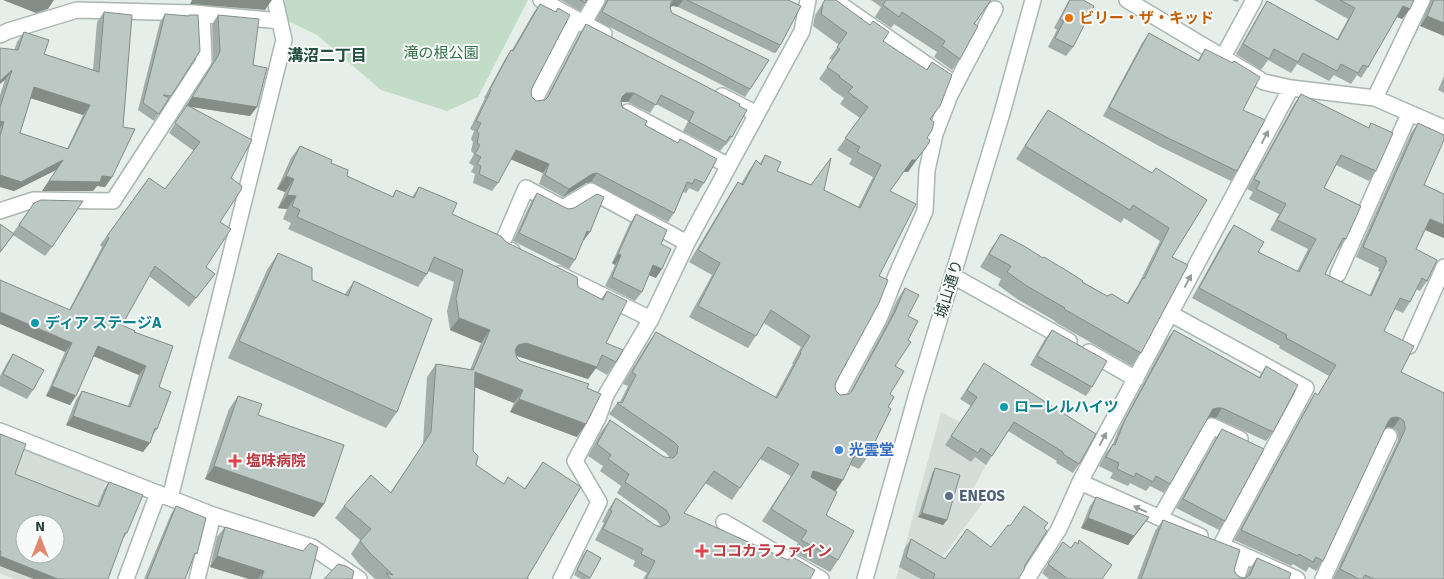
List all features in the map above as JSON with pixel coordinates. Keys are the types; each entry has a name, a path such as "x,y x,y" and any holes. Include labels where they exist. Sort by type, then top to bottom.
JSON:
{"street":[{"path":"126,579 164,495 284,40 275,0"},
{"path":"541,0 618,42"},
{"path":"534,101 580,22 597,0"},
{"path":"599,502 574,460 598,418 601,393 651,319 687,243 757,114 778,65 802,30 808,0"},
{"path":"834,0 956,84"},
{"name":"城山通り","path":"865,579 917,394 1034,0"},
{"path":"1127,0 1264,82 1291,88 1376,98 1444,128"},
{"path":"1224,57 1254,0"},
{"path":"1376,98 1422,0"},
{"path":"836,398 879,319 925,211 927,170 935,134 950,95 995,9"},
{"path":"3,32 77,10 202,14 280,21"},
{"path":"0,211 33,200 113,201 204,61 202,14"},
{"path":"1027,579 1059,529 1080,482 1291,88"},
{"path":"714,92 757,114"},
{"path":"624,110 729,166"},
{"path":"1338,274 1409,114"},
{"path":"527,258 501,246 526,188 563,208 591,191 687,243"},
{"path":"545,267 651,319"},
{"path":"1409,346 1444,267"},
{"path":"953,276 1136,378"},
{"path":"1171,314 1306,388 1220,545"},
{"path":"598,418 614,428"},
{"path":"1160,518 1212,426 1271,454"},
{"path":"0,431 213,515 312,547 359,579"},
{"path":"1323,579 1389,436"},
{"path":"1080,482 1297,579"},
{"path":"599,502 610,500 617,505"},
{"path":"562,579 599,502"},
{"path":"197,579 213,515"},
{"path":"724,522 821,579"},
{"path":"1236,579 1244,556"}],"shaded area":[{"name":"ENEOS","path":"941,412 960,422 997,447 972,491 985,500 926,579 896,579"},
{"path":"0,440 106,482 68,579 14,579 0,573"}],"green space":[{"name":"滝の根公園","path":"279,0 528,0 478,97 447,111 381,90 317,35 286,20"}],"building":[{"path":"608,0 674,0 671,2 670,8 672,13 769,60 750,89 602,12"},
{"path":"687,0 788,0 801,6 780,45"},
{"path":"825,0 836,0 870,25 873,21 889,32 883,41 927,70 932,62 952,75 940,106 930,119 934,122 927,138 930,140 929,143 916,160 912,160 890,191 916,204 879,276 888,280 879,303 836,382 836,391 840,395 849,394 852,391 895,312 905,288 919,295 908,316 918,321 908,340 911,342 895,366 904,371 890,394 894,397 888,407 891,409 867,458 856,452 843,480 813,471 811,477 837,492 826,515 854,531 838,560 801,540 807,531 771,509 799,464 768,447 740,488 714,471 684,513 788,560 791,556 815,570 810,579 646,579 655,561 641,554 643,549 603,529 612,511 610,510 616,498 660,527 665,525 670,518 666,510 625,482 629,474 608,459 611,455 597,444 610,420 664,457 673,458 677,454 678,446 674,442 617,403 622,403 636,375 632,372 656,332 777,398 810,336 771,310 756,336 698,306 720,263 698,250 738,182 743,185 756,160 761,165 765,155 781,162 777,171 811,185 831,158 824,190 860,208 881,165 857,152 860,147 845,138 868,107 848,92 853,87 827,67 840,49 837,47 847,33 821,14"},
{"path":"886,0 991,0 974,24 978,26 960,59 942,46 945,41 902,12 899,17 883,5"},
{"path":"1070,0 1083,0 1094,6 1073,47 1055,38 1064,21 1060,19"},
{"path":"1340,0 1414,0 1410,9 1403,6 1368,67 1363,65 1358,73 1341,64 1337,71 1303,53 1298,62 1274,49 1269,59 1243,44 1267,1 1338,40 1355,8"},
{"path":"1434,0 1444,0 1444,23 1427,16"},
{"path":"540,4 556,12 558,8 570,15 532,88 532,97 536,101 545,100 548,97 586,24 740,104 739,106 747,110 732,137 730,136 726,142 689,122 694,112 661,95 656,105 634,93 626,93 622,97 622,107 647,121 645,125 678,143 680,139 717,159 704,183 695,179 692,184 687,182 674,213 597,173 592,174 569,189 545,175 549,164 516,150 498,183 479,174 481,166 477,164 481,157 475,154 480,145 477,143 479,134 477,131 481,123 476,121 490,89 511,50 513,51"},
{"path":"104,12 132,15 123,127 135,129 112,177 102,176 100,182 49,181 63,160 21,182 0,175 0,136 4,122 0,121 0,107 12,70 0,81 0,48 18,50 24,32 49,40 44,54 99,72","holes":["34,87 90,105 68,149 20,133"]},
{"path":"165,14 198,15 200,51 171,96 163,95 169,98 159,114 143,103"},
{"path":"218,15 259,19 253,65 267,68 257,107 192,97 220,51"},
{"path":"1149,33 1199,61 1205,49 1233,63 1234,61 1260,77 1243,110 1265,120 1237,171 1109,107"},
{"path":"1301,94 1369,128 1371,123 1393,133 1376,171 1341,155 1324,188 1361,206 1346,239 1343,238 1325,274 1371,296 1387,261 1385,261 1386,258 1363,247 1418,123 1444,135 1444,140 1424,185 1444,194 1444,225 1430,219 1416,249 1437,260 1427,281 1422,278 1410,302 1400,298 1384,331 1414,346 1401,372 1444,393 1444,579 1374,579 1365,575 1363,579 1359,579 1340,569 1405,430 1404,421 1396,417 1391,418 1388,422 1323,561 1316,557 1313,562 1299,554 1298,556 1241,530 1315,393 1318,395 1336,365 1286,338 1287,335 1199,288 1234,225 1264,242 1258,252 1299,272 1316,239 1277,220 1286,204 1256,189 1260,182 1254,179"},
{"path":"187,105 252,140 231,178 242,186 241,190 220,222 231,229 206,267 215,274 196,298 155,266 122,325 134,332 173,346 159,387 171,392 150,443 73,416 82,391 130,407 146,366 98,346 76,396 52,386 72,343 0,312 0,280 70,310 109,238 107,236 149,178 165,189 200,142 175,123"},
{"path":"1048,110 1152,173 1156,168 1207,200 1172,257 1188,265 1141,353 1027,286 1007,272 1011,266 989,254 1001,234 1044,257 1107,296 1112,294 1128,304 1144,279 1169,228 1133,205 1130,210 1025,146"},
{"path":"300,146 332,160 331,163 348,170 347,176 393,197 396,190 414,198 419,187 457,203 452,214 501,236 506,242 577,277 578,287 603,300 607,291 627,301 606,343 623,350 616,362 602,355 597,367 526,343 518,345 515,350 520,361 589,384 587,388 601,394 586,424 519,399 523,390 475,372 473,451 478,456 476,465 504,484 508,477 525,489 543,462 581,487 527,578 529,579 391,579 386,573 393,575 360,541 371,529 344,506 371,475 391,493 431,432 436,364 473,370 490,330 459,318 456,298 463,270 434,257 427,274 297,217 300,210 292,206 296,196 287,195 294,179 286,176"},
{"path":"537,193 568,209 574,208 597,194 604,197 590,232 587,231 575,260 519,233"},
{"path":"41,200 83,201 52,247 19,225 34,203"},
{"path":"636,214 667,230 661,244 671,249 662,269 653,265 642,292 612,277 621,255 618,254"},
{"path":"0,224 14,234 0,252"},
{"path":"278,253 312,268 312,280 348,296 354,281 432,319 397,412 239,341"},
{"path":"1052,330 1107,361 1092,387 1037,356"},
{"path":"1174,330 1260,378 1266,366 1298,385 1273,432 1222,408 1213,409 1170,484 1156,476 1153,482 1136,473 1134,477 1117,469 1119,463 1106,457 1113,444 1115,445 1124,422"},
{"path":"13,354 44,370 33,390 3,374"},
{"path":"984,363 1096,434 1079,464 1014,422 992,456 981,448 978,453 951,436 977,397 967,390"},
{"path":"238,396 262,404 258,415 344,445 324,504 214,466"},
{"path":"1222,429 1264,449 1225,521 1183,499"},
{"path":"0,434 26,444 15,474 99,507 109,482 143,495 127,533 125,533 108,579 58,579 20,564 65,564 65,514 15,514 15,562 0,556"},
{"path":"935,468 960,475 947,520 922,513"},
{"path":"1096,497 1149,517 1134,536 1088,518"},
{"path":"176,506 206,518 197,554 195,553 185,579 147,579"},
{"path":"1024,506 1048,523 1044,528 1047,531 1018,579 933,579 935,574 906,557 911,539 945,559 967,529 991,547 1008,525 1010,526"},
{"path":"1163,520 1240,550 1234,570 1240,577 1245,578 1250,575 1257,558 1291,573 1289,579 1141,579"},
{"path":"225,527 303,551 310,543 318,547 310,579 261,579 264,571 217,556"},
{"path":"1079,540 1112,565 1102,579 1068,579 1048,564 1063,542 1071,548 1075,542 1078,544"},
{"path":"587,550 601,558 590,578 577,570"},
{"path":"338,564 354,571 352,579 324,579"}],"place":[{"name":"ビリー・ザ・キッド","path":"1069,18"},
{"name":"ディア ステージA","path":"35,323"},
{"name":"ローレルハイツ","path":"1004,407"},
{"name":"光雲堂","path":"839,450"},
{"name":"塩味病院","path":"235,461"},
{"name":"ENEOS","path":"949,496"},
{"name":"ココカラファイン","path":"702,551"}],"district":[{"name":"溝沼二丁目","path":"327,56"}]}
